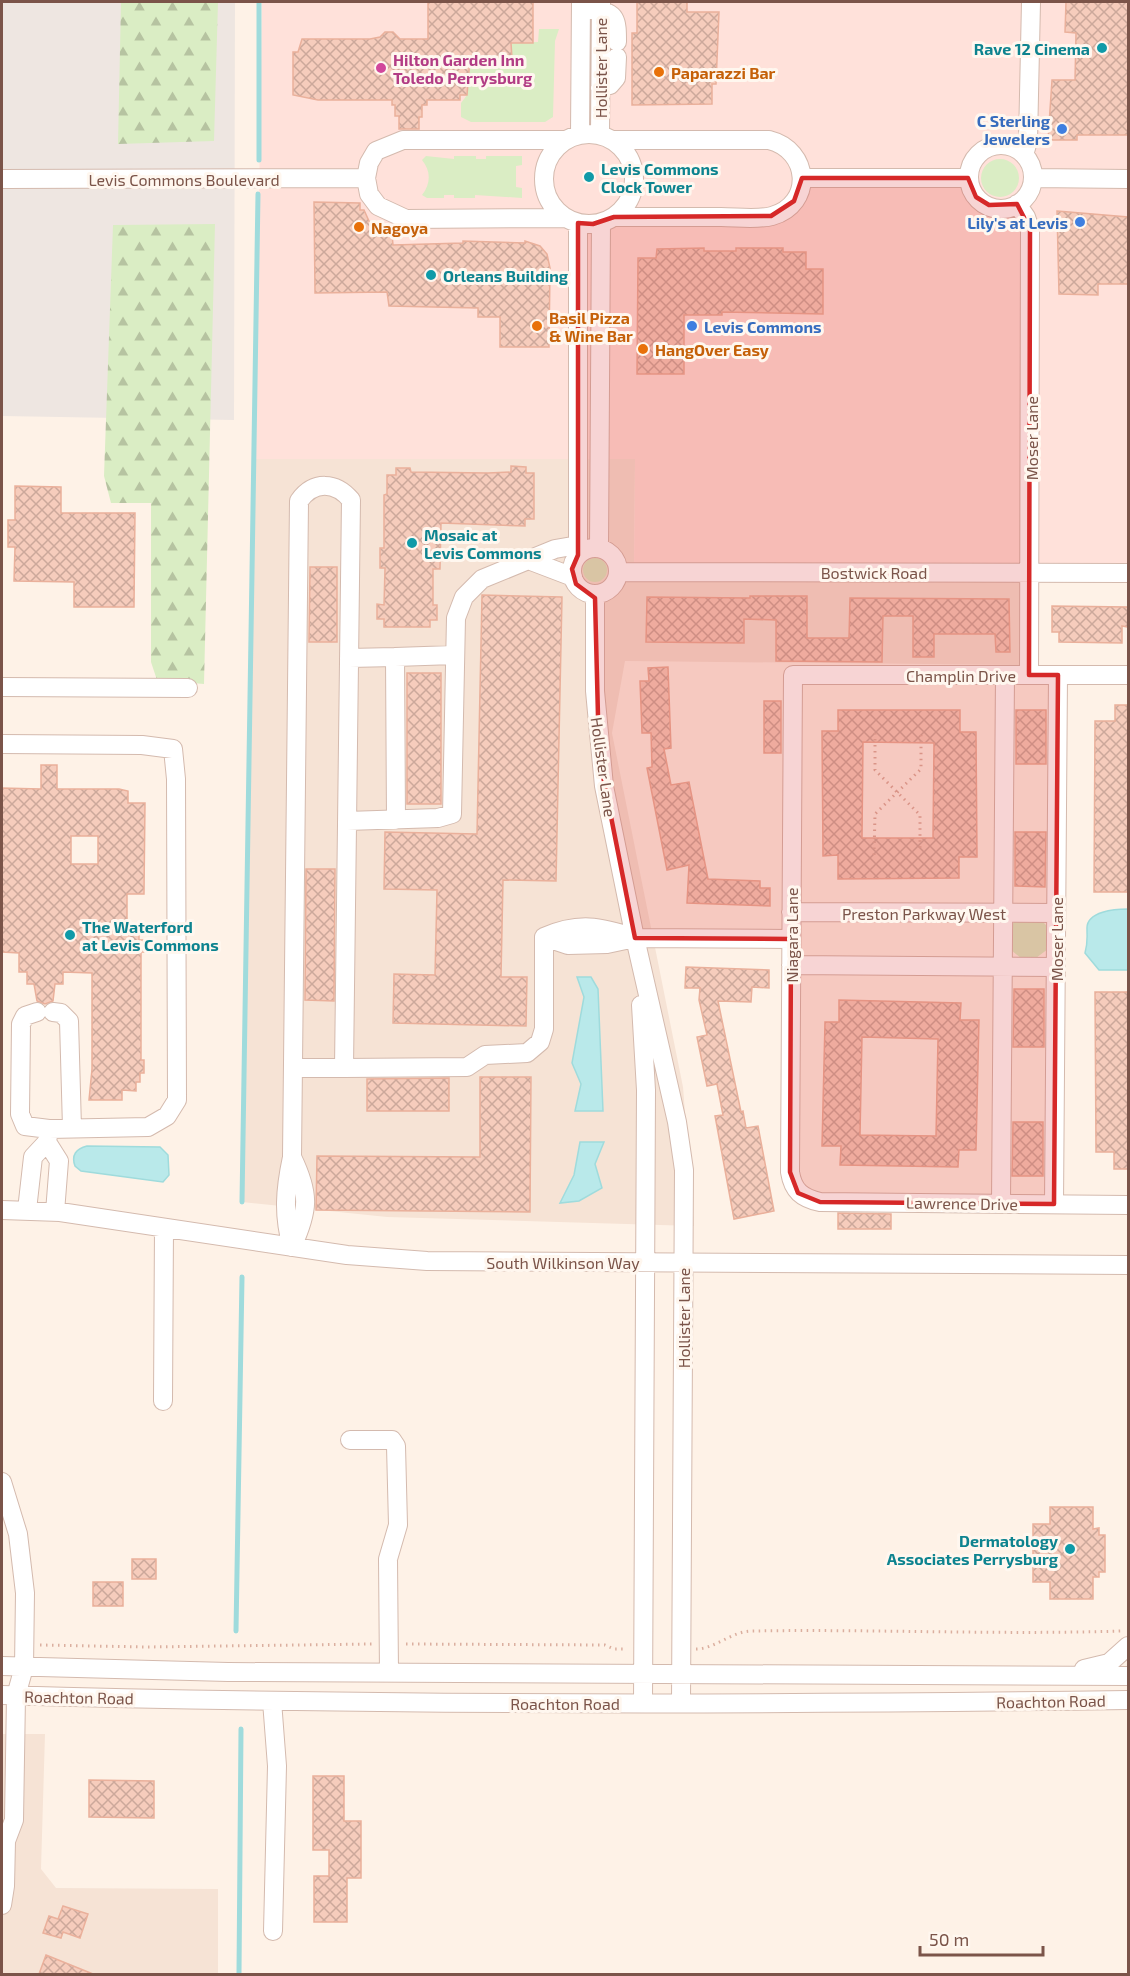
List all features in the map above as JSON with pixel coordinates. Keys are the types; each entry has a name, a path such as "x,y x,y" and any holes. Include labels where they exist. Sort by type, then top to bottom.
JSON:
{"street":[{"path":"1024,154 1028,141 1031,2"},
{"path":"581,6 601,6 614,18 617,50 616,78 610,85 600,88"},
{"name":"Hollister Lane","path":"573,137 581,6"},
{"name":"Hollister Lane","path":"601,6 600,88 606,137"},
{"path":"347,821 438,818 452,814 456,618 464,597 482,579 531,561 555,549 578,550 599,548 616,559 619,572 614,586 595,595 581,590 573,577 578,550 572,220 549,201 543,179 549,156 573,137"},
{"path":"599,548 608,220 628,202 634,183 634,172 627,154 606,137"},
{"path":"606,137 769,140 782,144 792,152 800,165 802,178 794,201 771,216 608,220 406,219 378,206 369,194 366,178 369,163 376,151 403,140 606,137"},
{"path":"1006,146 1024,154 1030,163 1034,178 1030,191 1017,204 1003,208 989,205 976,196 968,178 976,158 992,147 1006,146"},
{"name":"Levis Commons Boulevard","path":"2,179 366,178"},
{"path":"802,178 968,178"},
{"path":"1034,178 1128,179"},
{"name":"Moser Lane","path":"1017,204 1026,217 1030,229 1029,675"},
{"path":"292,1248 284,1221 292,1157 299,501 305,492 315,487 342,489 351,500 344,1068"},
{"path":"531,561 573,577"},
{"name":"Bostwick Road","path":"619,572 1128,573"},
{"name":"Hollister Lane","path":"595,595 594,691 599,756 635,938 681,1145 684,1170 681,1703"},
{"path":"349,658 454,655"},
{"path":"395,657 396,819"},
{"name":"Champlin Drive","path":"793,675 1128,675"},
{"name":"Niagara Lane","path":"793,675 790,1172 792,1185 798,1193"},
{"path":"1001,1203 1005,675"},
{"name":"Moser Lane","path":"1054,1204 1058,675"},
{"path":"2,687 188,688"},
{"path":"2,744 142,744 173,749 176,779 177,1100 167,1116 148,1127 72,1128 48,1136 33,1157 27,1210"},
{"name":"Preston Parkway West","path":"791,912 1056,913"},
{"path":"293,1068 467,1067 485,1055 527,1053 540,1042 544,1029 544,937 568,945 607,944 635,938 791,939"},
{"name":"Hollister Lane","path":"635,938 646,1090 644,1703"},
{"path":"791,965 1056,967"},
{"path":"55,1212 60,1161 48,1136 25,1126 20,1114 21,1024 25,1016 45,1012 61,1013 69,1021 72,1128"},
{"name":"Lawrence Drive","path":"798,1193 820,1202 1128,1204"},
{"name":"South Wilkinson Way","path":"2,1210 55,1212 292,1248 428,1261 1128,1264"},
{"path":"163,1401 164,1228"},
{"path":"350,1440 392,1440 396,1446 398,1525 388,1559 389,1673"},
{"path":"2,1482 18,1534 23,1563 15,1685 15,1808 4,1836 5,1886 2,1905"},
{"path":"1058,1676 1109,1663 1126,1638"},
{"name":"Roachton Road","path":"2,1666 15,1685"},
{"name":"Roachton Road","path":"15,1685 389,1673 1128,1676"},
{"name":"Roachton Road","path":"15,1685 272,1701 681,1703 1128,1700"},
{"path":"272,1701 277,1766 273,1931"}],"path":[{"path":"875,733 875,770 920,815 920,849"},
{"path":"874,855 875,813 921,769 921,735"},
{"path":"705,1649 748,1631 995,1633 1126,1638"},
{"path":"41,1645 168,1647 249,1644 604,1645 614,1649"}],"highlighted area":[{"path":"802,178 968,178 976,197 989,205 1017,204 1030,229 1029,675 1058,675 1054,1204 820,1202 798,1193 790,1172 791,939 635,938 599,756 595,598 576,584 572,569 578,555 578,223 593,224 614,217 771,216 794,201"}],"shaded area":[{"path":"2,2 235,2 234,420 2,416"},
{"name":"Levis Commons","path":"262,2 1128,2 1128,573 634,572 635,459 255,459"},
{"path":"255,459 635,459 634,572 1026,576 1026,665 625,661 612,733 683,1087 694,1226 387,1217 242,1202"},
{"path":"2,1734 45,1734 41,1869 56,1888 218,1889 218,1974 2,1974"}],"green space":[{"path":"121,2 218,2 214,141 118,144"},
{"path":"539,29 559,29 555,41 553,117 545,122 471,122 461,117 461,103 467,95 470,59 511,58 511,43 538,42"},
{"path":"426,156 454,159 454,156 476,156 476,159 486,159 486,156 522,156 522,165 516,166 516,187 522,188 522,198 475,195 475,198 454,198 454,195 444,195 444,198 427,198 422,195 428,182 427,168 422,160"},
{"path":"1000,159 1013,165 1019,178 1013,191 1000,197 987,191 981,178 987,165"},
{"path":"215,224 204,684 157,680 151,662 151,503 111,503 104,476 113,225"},
{"path":"595,558 604,561 607,570 604,579 595,582 586,579 583,570 586,561"},
{"path":"1016,920 1043,922 1046,925 1048,949 1036,958 1022,959 1011,950 1009,928"}],"water":[{"path":"1128,909 1128,970 1099,970 1085,953 1088,923 1091,918 1103,912"},
{"path":"577,977 591,977 598,989 603,1111 575,1111 581,1084 572,1063 584,997"},
{"path":"580,1142 604,1142 595,1164 602,1188 579,1201 560,1203 574,1175"},
{"path":"87,1146 160,1147 168,1155 169,1175 163,1182 81,1171 75,1166 74,1156 77,1151"}],"building":[{"name":"Hilton Garden Inn Toledo Perrysburg","path":"428,2 533,2 533,43 511,43 512,58 470,59 467,95 460,95 460,100 427,100 427,105 422,105 419,129 399,129 399,116 395,116 395,105 392,105 392,100 318,100 293,95 293,52 298,52 302,39 370,39 380,37 385,32 393,32 400,39 428,39"},
{"path":"637,2 687,2 687,12 719,12 716,84 712,84 712,104 632,105 632,33 637,33"},
{"path":"1066,2 1128,2 1128,135 1077,135 1077,140 1048,140 1052,80 1075,80 1076,33 1065,32"},
{"name":"Orleans Building","path":"314,202 360,203 360,210 364,210 369,221 379,228 375,234 392,234 393,245 463,243 463,241 525,243 525,241 540,246 547,254 550,268 549,347 500,347 500,317 478,317 478,308 389,306 387,292 315,293"},
{"path":"1057,211 1128,217 1128,284 1098,284 1098,295 1059,294"},
{"path":"704,248 704,251 736,251 736,248 783,248 783,252 806,252 806,269 823,269 823,314 722,312 722,315 684,315 684,374 637,374 638,258 656,258 657,249"},
{"name":"Mosaic at Levis Commons","path":"511,466 526,467 526,473 534,473 534,519 525,519 525,526 441,523 440,569 433,569 433,605 437,605 437,620 430,620 430,627 384,627 384,619 377,619 377,604 384,605 385,568 380,568 380,548 384,548 384,495 387,494 387,475 396,475 396,468 410,468 411,472 488,473 511,472"},
{"path":"15,486 61,487 61,513 135,513 134,607 74,607 74,582 14,581 15,547 8,547 8,520 15,520"},
{"path":"310,567 337,567 337,642 309,642"},
{"path":"482,595 562,597 556,881 503,880 501,977 527,977 526,1026 393,1023 394,974 435,975 437,890 384,889 385,832 477,834"},
{"path":"750,596 807,596 807,638 849,638 850,598 1009,599 1010,652 996,652 995,634 934,634 934,657 913,657 913,616 883,616 882,662 776,661 776,620 744,619 744,643 646,642 647,597 750,598"},
{"path":"1052,606 1128,607 1128,627 1122,626 1122,643 1059,642 1059,632 1052,632"},
{"path":"668,667 671,748 664,749 671,785 689,782 708,879 760,881 760,888 770,888 770,906 687,903 689,865 667,870 647,768 652,767 651,733 642,733 640,681 649,681 648,668"},
{"path":"407,673 441,673 441,804 407,804"},
{"path":"764,701 781,701 781,753 764,753"},
{"path":"1115,705 1128,705 1128,892 1094,892 1095,721 1115,721"},
{"path":"838,710 960,710 960,732 976,732 977,857 959,857 959,878 838,879 838,855 823,856 822,731 838,731","holes":["863,742 934,743 933,838 862,838"]},
{"path":"1016,710 1046,710 1046,764 1016,764"},
{"name":"The Waterford at Levis Commons","path":"41,765 57,765 57,789 119,789 128,791 128,803 145,803 144,894 127,894 127,925 133,925 133,931 139,931 139,940 144,940 144,952 141,952 141,1060 144,1060 144,1073 140,1073 140,1082 136,1082 136,1091 122,1090 122,1100 89,1100 92,1069 92,973 63,972 63,984 55,984 53,1001 45,1004 37,1001 34,984 27,984 27,972 19,972 19,953 2,952 2,788 41,789","holes":["71,836 98,836 98,864 71,864"]},
{"path":"1015,832 1046,832 1045,887 1015,886"},
{"path":"306,869 335,869 334,1001 305,1000"},
{"path":"686,967 769,970 769,988 752,987 751,1002 718,1001 746,1128 758,1126 774,1211 734,1219 715,1116 723,1115 717,1084 707,1086 697,1037 707,1035 699,1000 700,988 685,988"},
{"path":"1014,989 1044,989 1044,1047 1013,1047"},
{"path":"1095,992 1128,992 1128,1169 1114,1169 1114,1152 1096,1152"},
{"path":"839,1000 961,1003 960,1020 979,1020 976,1150 959,1150 958,1167 840,1165 841,1146 822,1146 825,1022 839,1022","holes":["862,1037 938,1039 936,1136 860,1135"]},
{"path":"480,1077 531,1077 530,1212 316,1210 317,1156 480,1157"},
{"path":"449,1078 449,1111 367,1111 367,1079"},
{"path":"1013,1122 1043,1122 1043,1176 1012,1176"},
{"path":"838,1213 891,1214 891,1229 838,1229"},
{"name":"Dermatology Associates Perrysburg","path":"1050,1507 1093,1507 1093,1529 1099,1528 1099,1535 1105,1535 1105,1572 1099,1572 1099,1577 1093,1577 1093,1599 1050,1599 1050,1582 1033,1582 1033,1524 1050,1524"},
{"path":"132,1559 156,1559 156,1579 132,1579"},
{"path":"93,1582 123,1582 123,1606 93,1606"},
{"path":"313,1776 344,1776 344,1821 361,1821 361,1878 347,1878 347,1922 314,1922 314,1876 329,1876 329,1850 313,1850"},
{"path":"89,1780 154,1781 154,1818 89,1817"},
{"path":"63,1906 88,1914 80,1938 63,1932 61,1938 43,1933 49,1916 58,1919"},
{"path":"46,1955 93,1974 39,1974"}],"waterway":[{"path":"259,2 259,160"},
{"path":"242,1202 258,194"},
{"path":"236,1631 242,1277"},
{"path":"239,1974 241,1729"}],"place":[{"name":"Rave 12 Cinema","path":"1102,48"},
{"name":"Hilton Garden Inn Toledo Perrysburg","path":"381,68"},
{"name":"Paparazzi Bar","path":"659,72"},
{"name":"C Sterling Jewelers","path":"1062,129"},
{"name":"Levis Commons Clock Tower","path":"589,177"},
{"name":"Lily's at Levis","path":"1080,222"},
{"name":"Nagoya","path":"359,227"},
{"name":"Orleans Building","path":"431,275"},
{"name":"Basil Pizza & Wine Bar","path":"537,326"},
{"name":"Levis Commons","path":"692,326"},
{"name":"HangOver Easy","path":"643,349"},
{"name":"Mosaic at Levis Commons","path":"412,543"},
{"name":"The Waterford at Levis Commons","path":"70,935"},
{"name":"Dermatology Associates Perrysburg","path":"1070,1549"}]}
